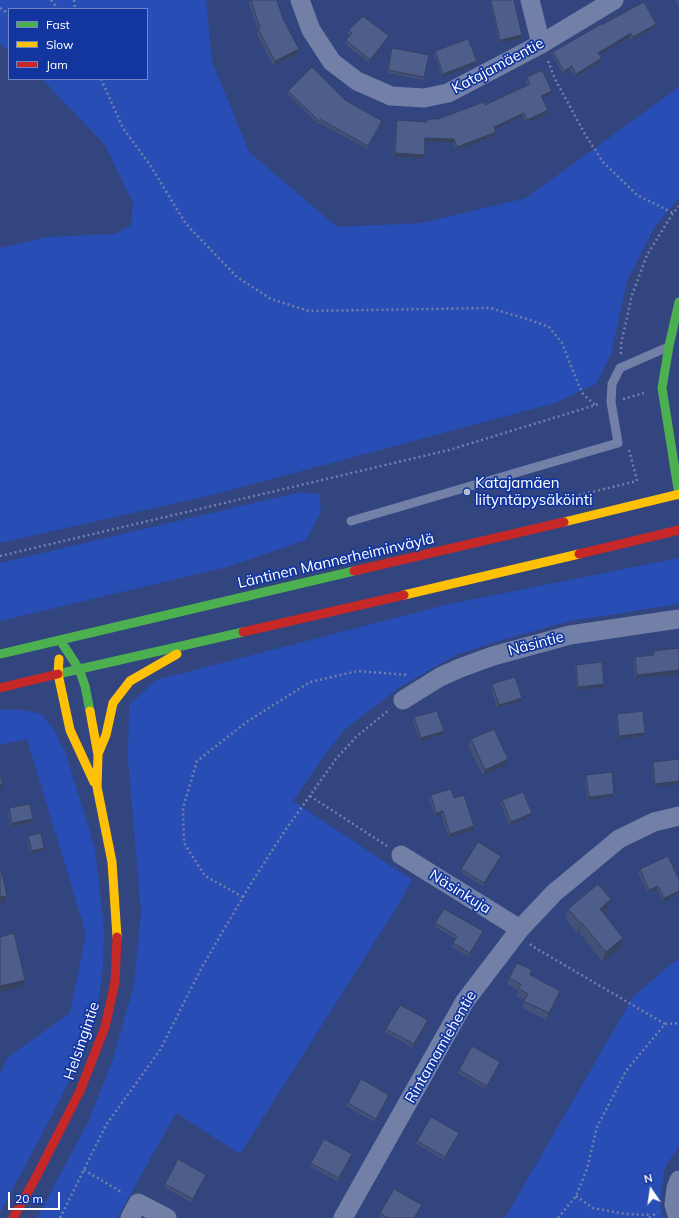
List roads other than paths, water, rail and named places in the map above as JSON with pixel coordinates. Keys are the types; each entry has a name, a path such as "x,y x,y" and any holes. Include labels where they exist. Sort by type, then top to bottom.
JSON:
{"main road":[{"path":"679,302 669,346 662,388 679,494"},
{"path":"669,346 675,368"},
{"name":"Läntinen Mannerheiminväylä","path":"0,654 679,494"},
{"path":"0,688 679,530"},
{"name":"Helsingintie","path":"13,1218 34,1181 80,1091 105,1027 115,982 117,929 112,862 97,787 98,755 85,686 79,669 60,640"},
{"name":"Helsingintie","path":"60,640 58,674 70,730 97,787"},
{"name":"Helsingintie","path":"98,755 106,735 113,704 130,681 202,641"}],"street":[{"name":"Katajamäentie","path":"300,0 311,30 332,62 357,81 391,96 424,98 448,93 541,44 614,0"},
{"path":"530,0 541,44"},
{"name":"Näsintie","path":"403,700 432,682 460,668 493,656 570,635 679,619"},
{"name":"Rintamamiehentie","path":"343,1218 465,1001 520,928 554,893 619,839 654,822 679,816"},
{"name":"Näsinkuja","path":"401,855 520,928"},
{"path":"678,1218 674,1205 676,1188 679,1180"},
{"path":"134,1210 167,1218"}],"lane":[{"path":"350,521 618,443 612,402 612,384 620,368 669,346"}],"place":[{"name":"Katajamäen liityntäpysäköinti","path":"467,492"}]}
